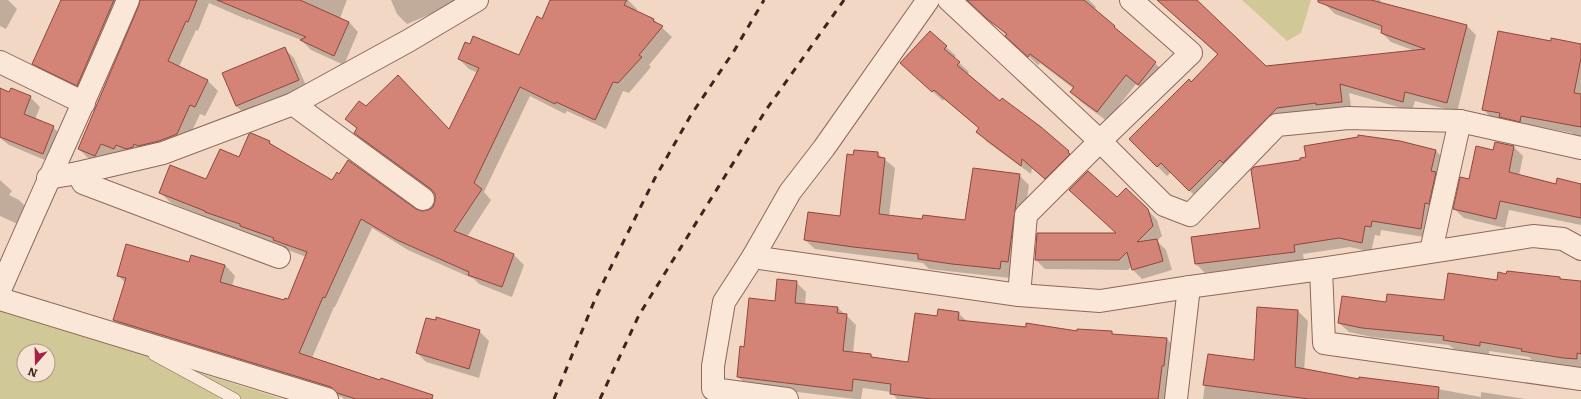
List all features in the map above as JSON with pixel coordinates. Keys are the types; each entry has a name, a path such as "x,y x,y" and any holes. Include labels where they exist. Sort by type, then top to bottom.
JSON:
{"street":[{"path":"0,290 48,178 84,103 128,0"},
{"path":"48,178 78,173 163,153 293,104 408,41 477,0"},
{"path":"786,399 713,389 713,366 724,302 790,192 824,148 928,0"},
{"path":"949,0 1100,141 1164,205 1190,215 1277,125 1348,118 1460,121 1581,148"},
{"path":"1018,295 1026,215 1190,53 1131,0"},
{"path":"0,62 84,103"},
{"path":"293,104 423,199"},
{"path":"1431,251 1460,121"},
{"path":"78,173 83,183 279,257"},
{"path":"752,256 1018,295 1100,302 1189,287 1321,270 1431,251 1533,236 1563,239 1581,249"},
{"path":"1321,270 1324,343 1581,379"},
{"path":"1176,399 1189,287"},
{"path":"0,299 327,399"}],"lane":[{"path":"119,336 235,399"}],"shaded area":[{"path":"1242,0 1311,0 1301,33 1287,41"},
{"path":"0,309 282,399 0,399"}],"building":[{"path":"61,0 114,0 77,86 32,64"},
{"path":"140,0 197,0 188,22 186,21 168,61 208,80 195,107 190,105 177,134 159,141 138,146 134,144 133,147 126,149 116,145 114,149 101,144 95,156 78,149"},
{"path":"217,0 300,0 349,22 334,56 300,40 306,37"},
{"path":"550,0 627,0 624,5 654,19 653,21 663,26 639,55 642,57 618,83 613,82 595,120 556,102 555,104 520,87 474,183 482,189 454,231 514,254 502,287 468,275 469,272 397,240 361,219 325,298 323,297 299,353 380,380 381,378 433,395 432,399 356,399 337,393 331,387 113,320 126,278 117,276 126,244 189,262 191,255 225,265 220,282 284,300 285,298 288,299 307,252 273,240 274,238 240,226 240,224 205,212 159,193 170,165 206,179 220,149 239,157 249,134 251,133 270,141 269,143 332,180 337,172 339,174 348,160 416,209 422,211 433,207 435,194 431,189 354,133 357,128 345,119 359,101 366,106 398,75 449,129 479,68 458,59 465,42 470,44 473,36 519,55 537,16 542,19"},
{"path":"967,0 1084,0 1156,62 1138,85 1126,75 1097,112 1070,92 1074,87 1030,54 1028,57 1005,36 1007,34 986,18"},
{"path":"1157,0 1197,0 1266,66 1425,49 1381,33 1382,26 1318,2 1318,0 1371,0 1467,25 1447,103 1405,92 1403,102 1340,84 1342,102 1316,105 1316,103 1277,108 1223,163 1220,160 1189,191 1161,163 1157,167 1129,139 1189,79 1191,82 1218,54"},
{"path":"930,31 947,46 944,49 960,62 957,65 1000,101 1002,98 1041,127 1069,151 1068,152 1070,154 1045,179 1022,159 1021,166 976,132 979,128 934,90 932,92 900,63"},
{"path":"1498,31 1551,41 1551,38 1581,44 1581,58 1574,93 1581,94 1581,127 1521,116 1520,122 1499,117 1500,113 1482,110"},
{"path":"285,47 299,80 236,106 222,73"},
{"path":"0,88 9,92 11,88 31,96 24,114 54,126 43,154 0,137"},
{"path":"1358,135 1400,141 1436,150 1431,171 1436,172 1429,204 1425,203 1421,229 1372,221 1371,227 1365,226 1362,243 1339,238 1294,245 1295,252 1195,264 1191,237 1260,228 1251,170 1254,167 1300,160 1300,158 1306,157 1304,146 1358,137"},
{"path":"1495,142 1514,146 1509,172 1556,184 1557,178 1581,184 1581,218 1500,201 1496,219 1453,209 1460,177 1469,179 1476,146 1493,150"},
{"path":"854,150 878,152 878,157 885,158 879,214 922,219 923,215 965,220 973,168 1020,174 1008,262 1001,261 1000,269 952,264 918,259 918,254 804,240 808,212 840,216 847,154 853,155"},
{"path":"1088,171 1117,197 1126,188 1148,209 1153,226 1137,242 1157,239 1163,261 1132,270 1127,252 1119,260 1035,260 1037,233 1116,233 1069,190"},
{"path":"1507,271 1581,281 1581,354 1577,353 1577,359 1521,351 1522,349 1480,342 1480,346 1443,340 1444,336 1362,328 1338,323 1342,296 1386,302 1387,294 1444,300 1448,273 1497,280 1498,272 1506,274"},
{"path":"777,279 797,281 795,303 838,307 837,313 847,314 843,351 871,354 871,357 908,362 915,313 937,316 938,309 959,312 958,320 1026,327 1026,323 1077,331 1077,329 1112,331 1112,334 1167,338 1158,399 932,399 890,394 891,384 853,379 852,391 737,377 740,346 744,347 749,298 775,301"},
{"path":"1257,307 1298,310 1295,367 1359,379 1359,377 1439,387 1438,399 1309,399 1203,385 1208,354 1254,360"},
{"path":"436,317 480,330 469,369 416,353 426,318 436,320"}],"railway":[{"path":"554,399 596,297 655,178 691,115 734,51 764,0"},
{"path":"600,399 639,315 766,110 844,0"}]}
